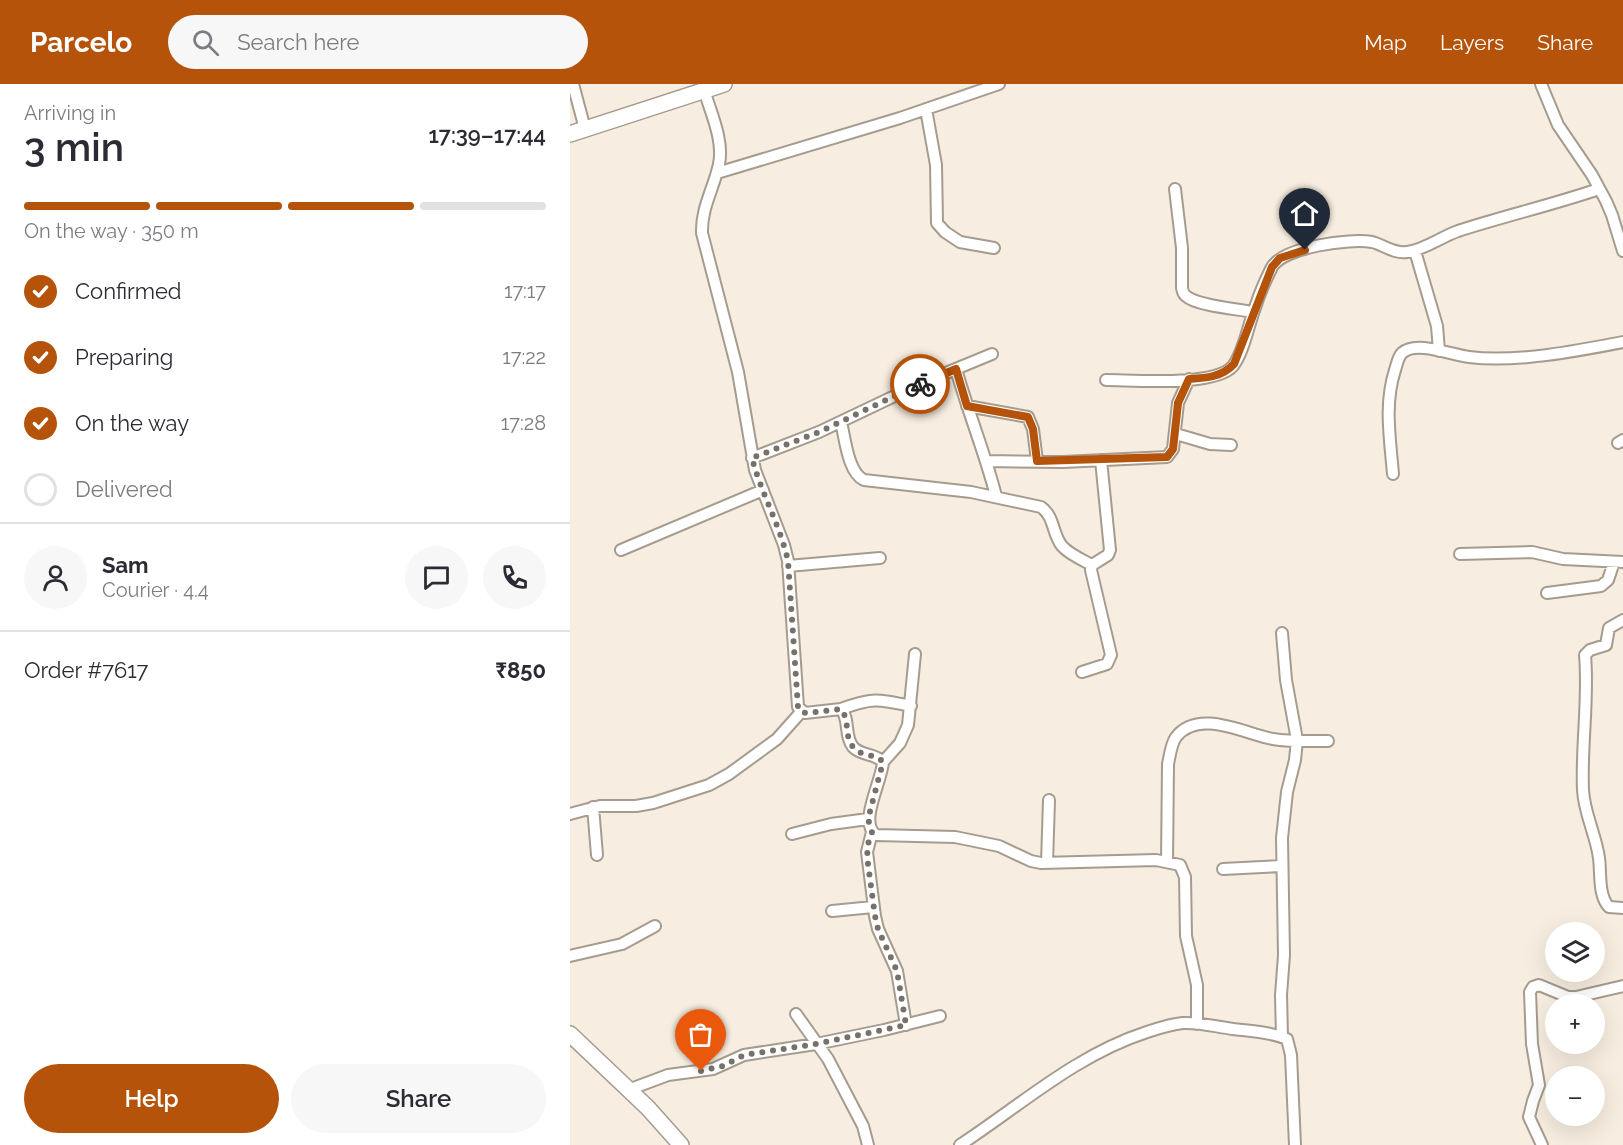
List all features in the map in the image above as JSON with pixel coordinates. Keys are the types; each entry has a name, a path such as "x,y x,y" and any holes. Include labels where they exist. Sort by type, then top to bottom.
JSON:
{"main road":[{"path":"570,134 724,84"},
{"path":"570,1034 648,1108 681,1145"}],"street":[{"path":"573,84 585,129"},
{"path":"717,173 807,147 999,84"},
{"path":"1541,84 1558,125 1592,175 1612,215 1623,251"},
{"path":"704,90 720,146 720,164 703,211 702,233 738,372 752,458 784,545 788,566 797,700 801,712"},
{"path":"926,109 936,165 937,223 945,232 960,242 994,248"},
{"path":"1175,189 1184,294 1188,298 1203,303 1253,312"},
{"path":"1106,380 1189,379 1219,375 1227,371 1234,364 1238,355 1275,261 1287,254 1324,245 1361,241 1378,244 1397,252 1415,250 1456,232 1599,189"},
{"path":"1415,250 1435,320 1439,351"},
{"path":"1393,474 1387,418 1392,380 1397,363 1401,354 1408,349 1415,347 1471,357 1513,357 1558,353 1623,342"},
{"path":"752,458 841,422 924,382 992,354"},
{"path":"956,369 987,461 996,496"},
{"path":"987,461 1167,457 1173,449 1178,403 1189,379"},
{"path":"967,406 1028,417 1033,429 1037,461"},
{"path":"841,422 852,467 858,478 996,496 1041,507 1047,512 1063,547 1092,565"},
{"path":"1176,434 1210,444 1231,444"},
{"path":"1092,565 1108,555 1110,550 1101,460"},
{"path":"621,550 763,490"},
{"path":"1460,554 1532,552 1563,559 1618,562 1608,580 1601,586 1547,593"},
{"path":"788,566 880,558"},
{"path":"1082,672 1107,664 1111,655 1092,578 1092,565"},
{"path":"1623,620 1609,628 1606,645 1590,650 1586,655 1583,791 1598,855 1604,900 1609,907 1623,908"},
{"path":"1282,633 1286,680 1297,740 1295,760 1287,792 1282,866 1284,954 1281,995 1282,1037"},
{"path":"906,1025 897,971 878,929 873,907 867,852 872,832 868,819 883,762 905,735 911,706 915,654"},
{"path":"801,712 814,713 841,709 872,699 911,706"},
{"path":"841,709 845,716 850,742 854,748 881,758 883,762"},
{"path":"570,814 593,807 636,806 653,803 709,785 729,774 777,739 801,712"},
{"path":"1167,862 1167,773 1171,749 1176,737 1195,726 1214,723 1272,739 1328,741"},
{"path":"1047,863 1050,800"},
{"path":"593,807 597,855"},
{"path":"792,834 831,824 868,819"},
{"path":"872,832 881,837 955,837 999,846 1031,861 1047,863 1133,860 1180,865 1185,877 1186,936 1197,985 1197,1024"},
{"path":"1223,869 1282,866"},
{"path":"832,911 873,907"},
{"path":"570,956 622,944 655,926"},
{"path":"1542,1145 1529,1117 1539,1085 1532,1044 1530,992 1533,987 1539,985 1568,997 1576,997 1623,986"},
{"path":"796,1014 828,1059 862,1126 868,1145"},
{"path":"628,1090 668,1076 713,1069 744,1055 816,1044 940,1016"},
{"path":"960,1145 998,1120 1056,1076 1101,1051 1141,1034 1185,1023 1287,1039 1290,1045 1296,1145"}],"way so far":[{"path":"701,1071 723,1066 735,1058 761,1051 816,1044 906,1025 897,971 878,929 868,864 867,847 872,832 868,819 883,762 881,758 854,748 850,742 845,716 841,709 806,713 801,712 798,707 788,561 752,458 819,432 920,384"}],"route":[{"path":"920,384 956,369 967,406 1028,417 1033,429 1037,461 1167,457 1173,449 1178,403 1189,379 1219,375 1234,364 1275,261 1287,254 1305,250"}]}
